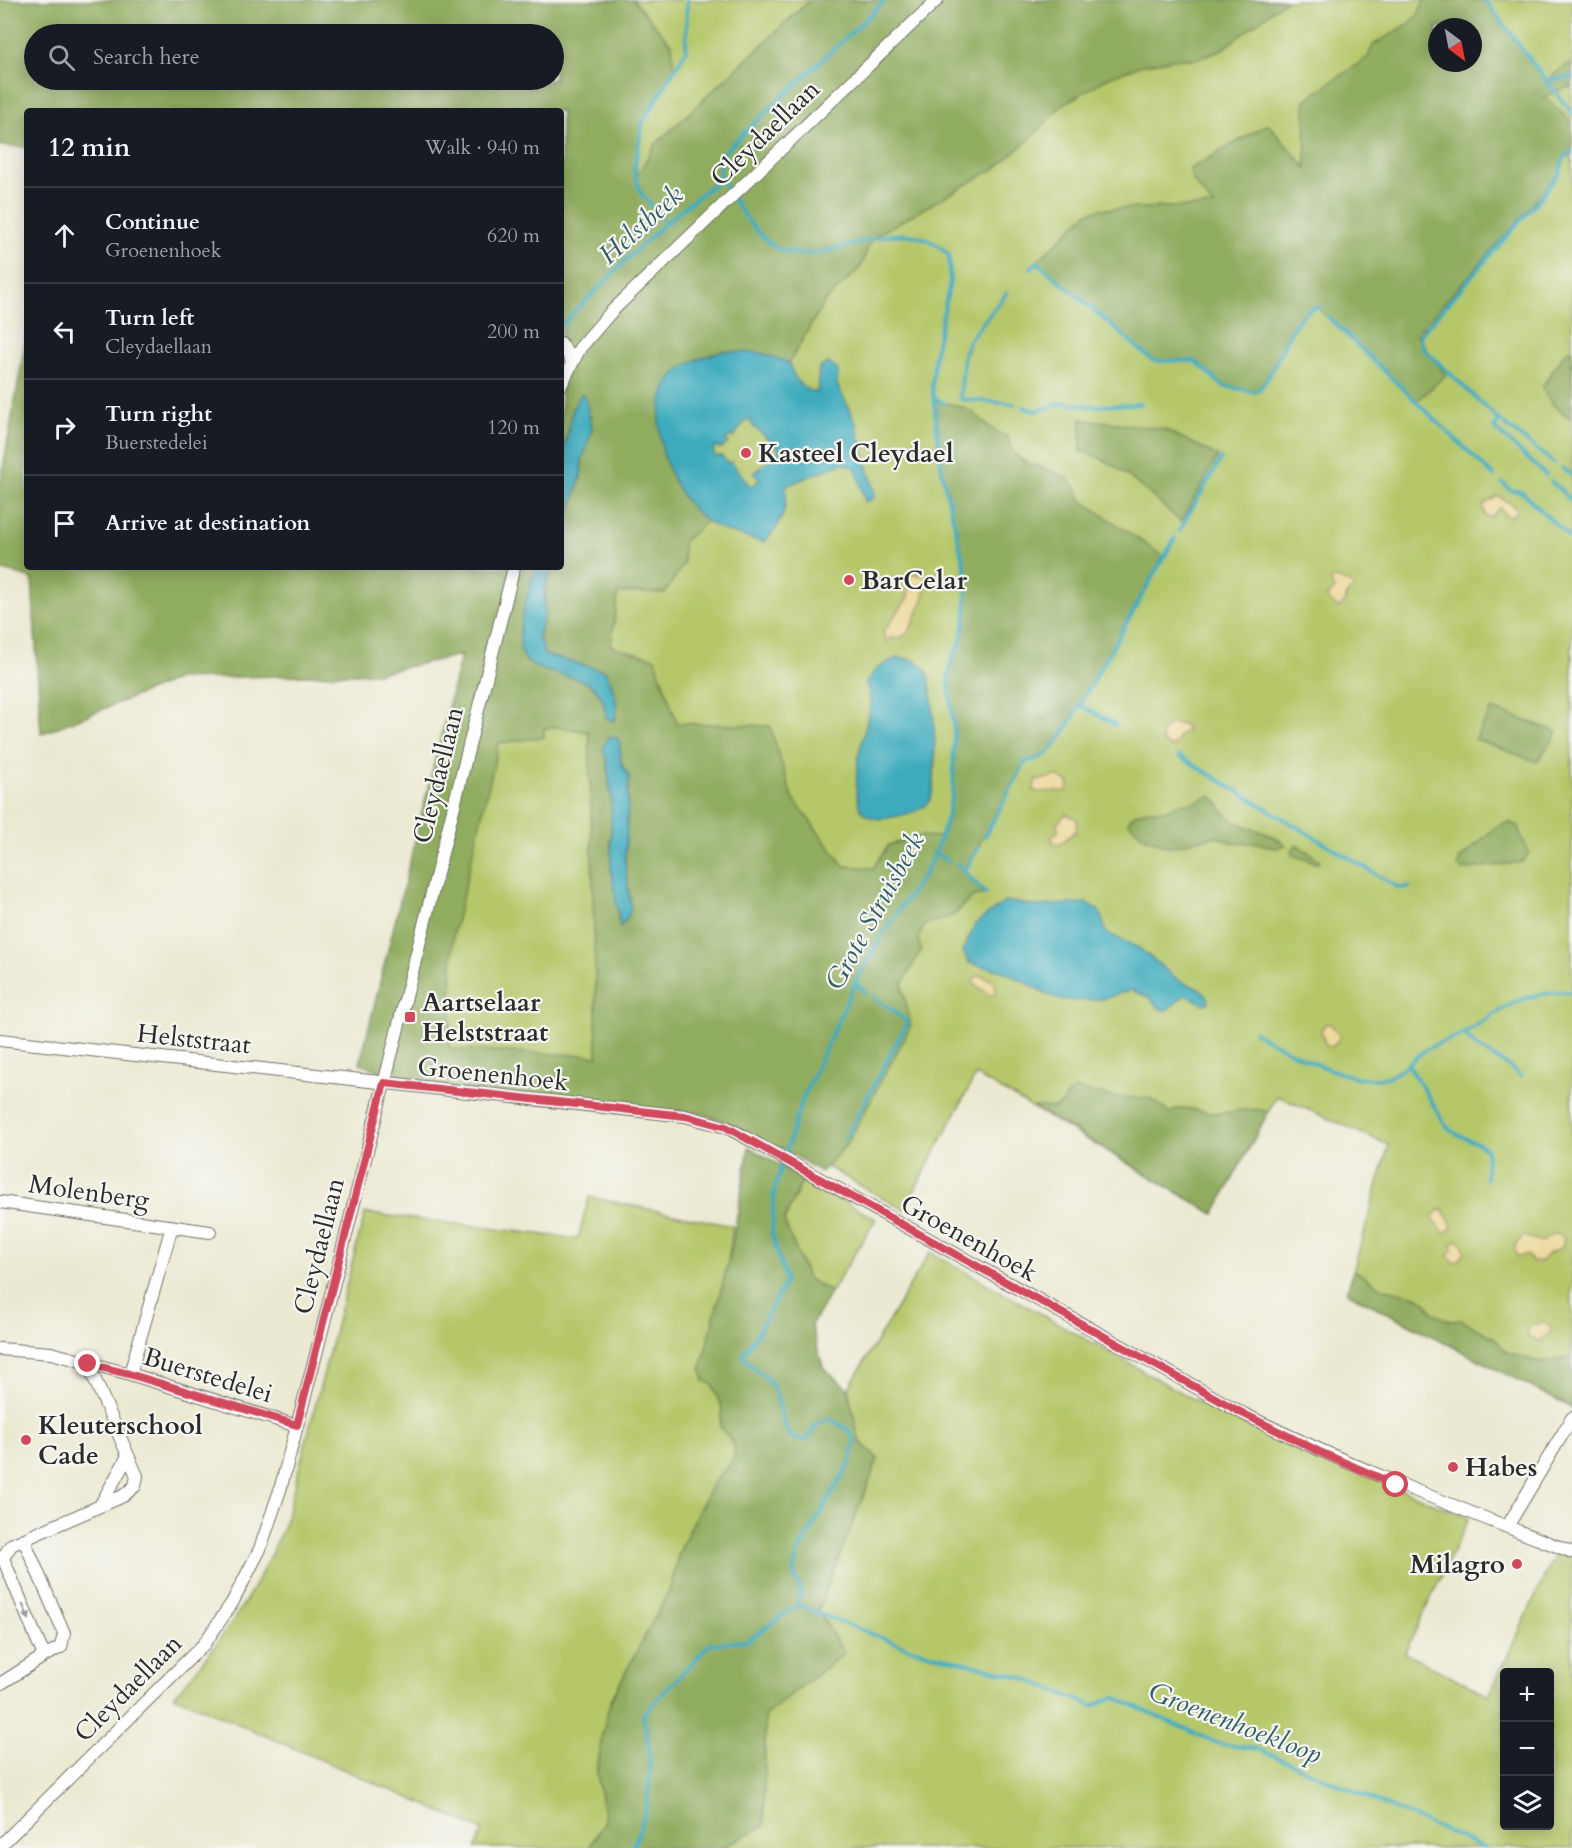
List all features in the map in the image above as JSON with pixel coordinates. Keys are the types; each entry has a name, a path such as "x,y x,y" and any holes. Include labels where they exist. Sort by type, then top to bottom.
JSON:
{"street":[{"name":"Cleydaellaan","path":"564,378 571,360 611,312 937,0"},
{"path":"564,348 571,360"},
{"name":"Cleydaellaan","path":"0,1846 204,1644 232,1603 260,1550 280,1490 297,1425 513,570"},
{"name":"Helststraat","path":"0,1040 384,1083"},
{"name":"Groenenhoek","path":"384,1083 700,1119 726,1127 1244,1414 1322,1453 1572,1552"},
{"name":"Molenberg","path":"0,1202 210,1232"},
{"name":"Molenberg","path":"129,1374 172,1226"},
{"name":"Buerstedelei","path":"0,1349 51,1353 297,1425"},
{"path":"44,1656 3,1558 11,1545 123,1496 135,1486 137,1476 88,1364"},
{"path":"1507,1527 1572,1418"},
{"path":"100,1506 128,1456"},
{"path":"0,1684 61,1647 64,1633 24,1540"}],"green space":[{"path":"0,0 633,0 672,45 674,68 643,122 637,150 636,178 655,145 810,0 1286,0 1223,49 1196,59 1173,59 1142,65 1109,77 1062,105 1031,138 996,168 871,240 861,267 825,301 789,363 761,353 683,497 707,521 683,542 684,563 665,593 618,593 611,646 655,658 677,723 770,726 792,797 844,866 873,868 889,845 920,836 941,837 953,790 954,730 948,679 952,659 961,641 966,615 966,573 942,473 933,400 959,406 973,413 993,430 1008,437 1012,450 1020,459 1066,478 1075,486 1081,500 1163,556 1064,733 1048,752 1039,758 1026,761 965,870 986,894 973,896 954,915 925,925 918,938 921,950 902,985 911,1026 847,1144 821,1172 781,1147 779,1150 729,1123 702,1114 413,1084 360,1063 461,655 378,673 178,679 41,734 32,579 0,569 0,485 24,350 24,570 534,570 520,633 526,662 588,684 597,691 604,703 606,719 606,671 545,655 540,637 548,580 552,570 564,570 564,528 581,477 582,461 592,430 590,414 573,408 564,450 564,108 24,108 24,147 0,146","holes":["559,727 589,732 597,1056 450,1049 453,936 499,743 544,737 544,728","620,743 621,763 629,777 625,862 631,909 618,918 610,840 613,816 607,761"]},
{"path":"633,0 810,0 655,145 635,179 637,147 672,45"},
{"path":"1241,0 1572,0 1572,1408 1347,1292 1389,1145 1277,1096 1214,1214 976,1075 904,1210 808,1156 708,1106 414,1079 529,570 564,570 564,433 1034,112"},
{"path":"1424,0 1486,2 1546,80 1572,62 1572,86 1544,97 1572,122 1572,154 1564,159 1559,172 1522,217 1416,334 1446,375 1417,401 1316,307 1306,312 1298,321 1271,373 1256,392 1223,386 1194,361 1153,361 1037,262 1087,213 1100,209 1213,206 1192,179 1190,169 1268,124 1306,168 1305,100 1368,57 1373,45 1410,23 1418,15"},
{"path":"1572,350 1572,419 1550,401 1543,386 1565,352"},
{"path":"1081,419 1164,429 1218,456 1181,522 1121,471 1108,462 1081,452"},
{"path":"1492,709 1558,732 1537,762 1475,739"},
{"path":"1209,796 1234,821 1272,836 1286,845 1276,848 1257,843 1233,843 1215,836 1169,847 1143,836 1128,822 1131,817 1140,812 1167,810 1176,804 1193,803"},
{"path":"1509,822 1517,826 1529,853 1522,862 1463,870 1458,865 1460,859 1497,826"},
{"path":"1297,845 1320,860 1318,863 1292,855 1291,850"},
{"path":"1076,1089 1115,1097 1149,1098 1170,1113 1181,1108 1210,1113 1248,1109 1268,1112 1214,1214 1034,1107 1054,1108 1064,1103 1067,1094"},
{"path":"749,1147 803,1179 784,1221 808,1279 831,1292 811,1325 823,1367 848,1389 859,1441 878,1459 818,1611 844,1653 765,1715 764,1826 720,1848 589,1848 605,1821 597,1775 602,1735 611,1700 670,1589 679,1553 694,1520 713,1483 732,1462 735,1451 732,1441 720,1427 722,1408 712,1384 704,1381 701,1368 731,1251"},
{"path":"803,1179 876,1219 831,1292 808,1279 784,1221"},
{"path":"589,1197 733,1226 712,1384 722,1408 720,1427 732,1441 735,1451 732,1462 713,1483 694,1520 679,1553 670,1589 611,1700 602,1735 597,1775 605,1821 589,1848 475,1848 483,1830 174,1696 208,1655 237,1614 263,1571 285,1523 365,1213 578,1239"},
{"path":"930,1252 1216,1412 1469,1518 1405,1653 1489,1696 1500,1672 1500,1830 1554,1830 1554,1668 1502,1668 1556,1552 1572,1558 1572,1848 720,1848 764,1826 765,1715 844,1653 818,1611 878,1459 859,1441 848,1389"},
{"path":"1354,1270 1382,1288 1416,1296 1426,1302 1434,1314 1450,1321 1461,1320 1495,1338 1506,1352 1542,1363 1572,1357 1572,1408 1347,1292"}],"sand":[{"path":"1498,496 1515,506 1516,513 1508,517 1499,508 1491,517 1485,516 1483,505"},
{"path":"909,575 926,575 924,597 909,632 900,638 890,638 887,642 883,632 908,598"},
{"path":"1336,578 1354,587 1347,594 1345,602 1338,608 1326,597 1334,590 1330,580"},
{"path":"1169,724 1183,724 1188,730 1180,735 1173,747 1166,745 1162,739 1163,730"},
{"path":"1057,776 1069,783 1067,791 1036,792 1033,789 1036,781"},
{"path":"1066,814 1077,819 1076,831 1060,844 1054,843 1051,837 1058,832 1057,823"},
{"path":"980,975 995,982 996,995 989,995 974,983 972,980"},
{"path":"1325,1024 1331,1024 1340,1037 1333,1047 1325,1044 1321,1030"},
{"path":"1442,1208 1452,1225 1450,1230 1443,1232 1432,1217"},
{"path":"1556,1234 1564,1237 1562,1248 1548,1254 1540,1262 1533,1262 1527,1255 1518,1257 1515,1252 1515,1246 1523,1236 1543,1242 1546,1238"},
{"path":"1458,1241 1462,1243 1465,1252 1459,1261 1453,1262 1448,1254 1453,1250 1452,1243"},
{"path":"1543,1322 1551,1328 1551,1332 1540,1341 1528,1337 1528,1328"}],"water":[{"path":"723,351 761,353 789,363 798,382 817,393 819,368 829,363 838,370 837,384 856,423 876,497 865,502 856,468 842,463 786,486 786,503 782,517 764,542 721,529 694,510 672,478 665,458 659,418 662,399 669,382 686,365","holes":["750,419 752,425 780,450 754,473 760,479 751,487 731,462 727,463 722,456 715,456 713,450 715,447 722,448 728,443 726,440 730,436 733,438 745,421"]},
{"path":"581,394 585,395 592,430 582,461 581,477 564,529 564,450 573,408"},
{"path":"534,570 552,570 544,589 545,613 538,635 545,655 605,671 615,696 617,709 614,721 606,718 602,699 593,687 580,680 535,667 525,659 520,645 524,606"},
{"path":"896,658 918,662 927,672 930,681 934,776 930,800 927,804 908,813 884,819 867,815 860,809 856,790 858,758 871,704 866,683 876,669"},
{"path":"609,736 617,738 620,743 621,763 629,777 625,862 631,909 620,927 611,869 611,796 607,761 603,748"},
{"path":"1006,901 1035,906 1087,903 1098,910 1103,918 1105,932 1139,948 1181,982 1197,987 1207,996 1209,1003 1204,1004 1185,995 1167,1010 1161,1010 1148,997 1131,990 1102,999 1077,1001 1057,999 1003,971 969,963 963,951 975,924"}],"waterway":[{"path":"667,224 640,192 634,171 643,122 686,51 687,0"},
{"name":"Grote Struisbeek","path":"632,1848 648,1799 649,1749 643,1715 710,1644 747,1641 797,1605 801,1592 793,1572 798,1552 849,1464 855,1443 849,1430 828,1418 817,1424 806,1440 793,1439 783,1420 772,1385 743,1354 759,1331 786,1281 772,1234 774,1191 801,1103 855,983 890,922 924,875 935,853 948,815 953,790 954,730 948,679 952,659 961,641 966,615 966,573 942,473 932,385 935,353 950,282 949,255 930,241 911,235 891,235 808,254 787,252 777,248 757,231 738,207 719,174 723,153 886,0"},
{"path":"1485,0 1546,80 1572,77"},
{"path":"1546,80 1572,113"},
{"path":"1546,475 1494,428 1499,420 1422,347 1420,335 1538,201 1560,173 1564,157 1572,152"},
{"name":"Helstbeek","path":"564,323 658,229 722,179"},
{"path":"1031,268 1037,262 1153,361 1195,361 1223,386 1256,392 1271,373 1298,321 1306,312 1316,307 1320,309"},
{"path":"1007,293 970,339 964,354 960,399 1014,404"},
{"path":"1328,317 1494,476"},
{"path":"933,397 945,404"},
{"path":"1023,407 1035,411 1063,403 1093,406 1141,404"},
{"path":"1499,420 1554,463"},
{"path":"1179,531 1221,459"},
{"path":"1562,468 1572,475"},
{"path":"1551,481 1572,501"},
{"path":"1503,483 1510,490 1522,492 1572,540"},
{"path":"985,836 1026,761 1044,756 1057,744 1175,538"},
{"path":"1080,705 1116,725"},
{"path":"1179,756 1399,888 1409,887"},
{"path":"965,870 979,847"},
{"path":"935,853 949,861"},
{"path":"957,864 986,894"},
{"path":"855,983 866,993"},
{"path":"1254,1032 1324,1067 1354,1077 1379,1079 1397,1073 1431,1047 1463,1034 1505,1007 1541,994 1572,992"},
{"path":"845,1139 908,1022 873,996"},
{"path":"1464,1033 1477,1046 1521,1077"},
{"path":"1409,1066 1447,1127 1487,1150 1486,1179"},
{"name":"Groenenhoekloop","path":"797,1605 908,1648 1021,1677 1093,1706 1114,1697 1219,1744 1258,1749 1484,1848"}],"place":[{"name":"Kasteel Cleydael","path":"746,453"},
{"name":"BarCelar","path":"849,580"},
{"name":"Aartselaar Helststraat","path":"410,1017"},
{"name":"Kleuterschool Cade","path":"26,1440"},
{"name":"Habes","path":"1453,1467"},
{"name":"Milagro","path":"1517,1564"}],"route":[{"path":"88,1364 129,1374 297,1425 384,1083 685,1116 726,1127 1244,1414 1322,1453 1396,1485"}]}
